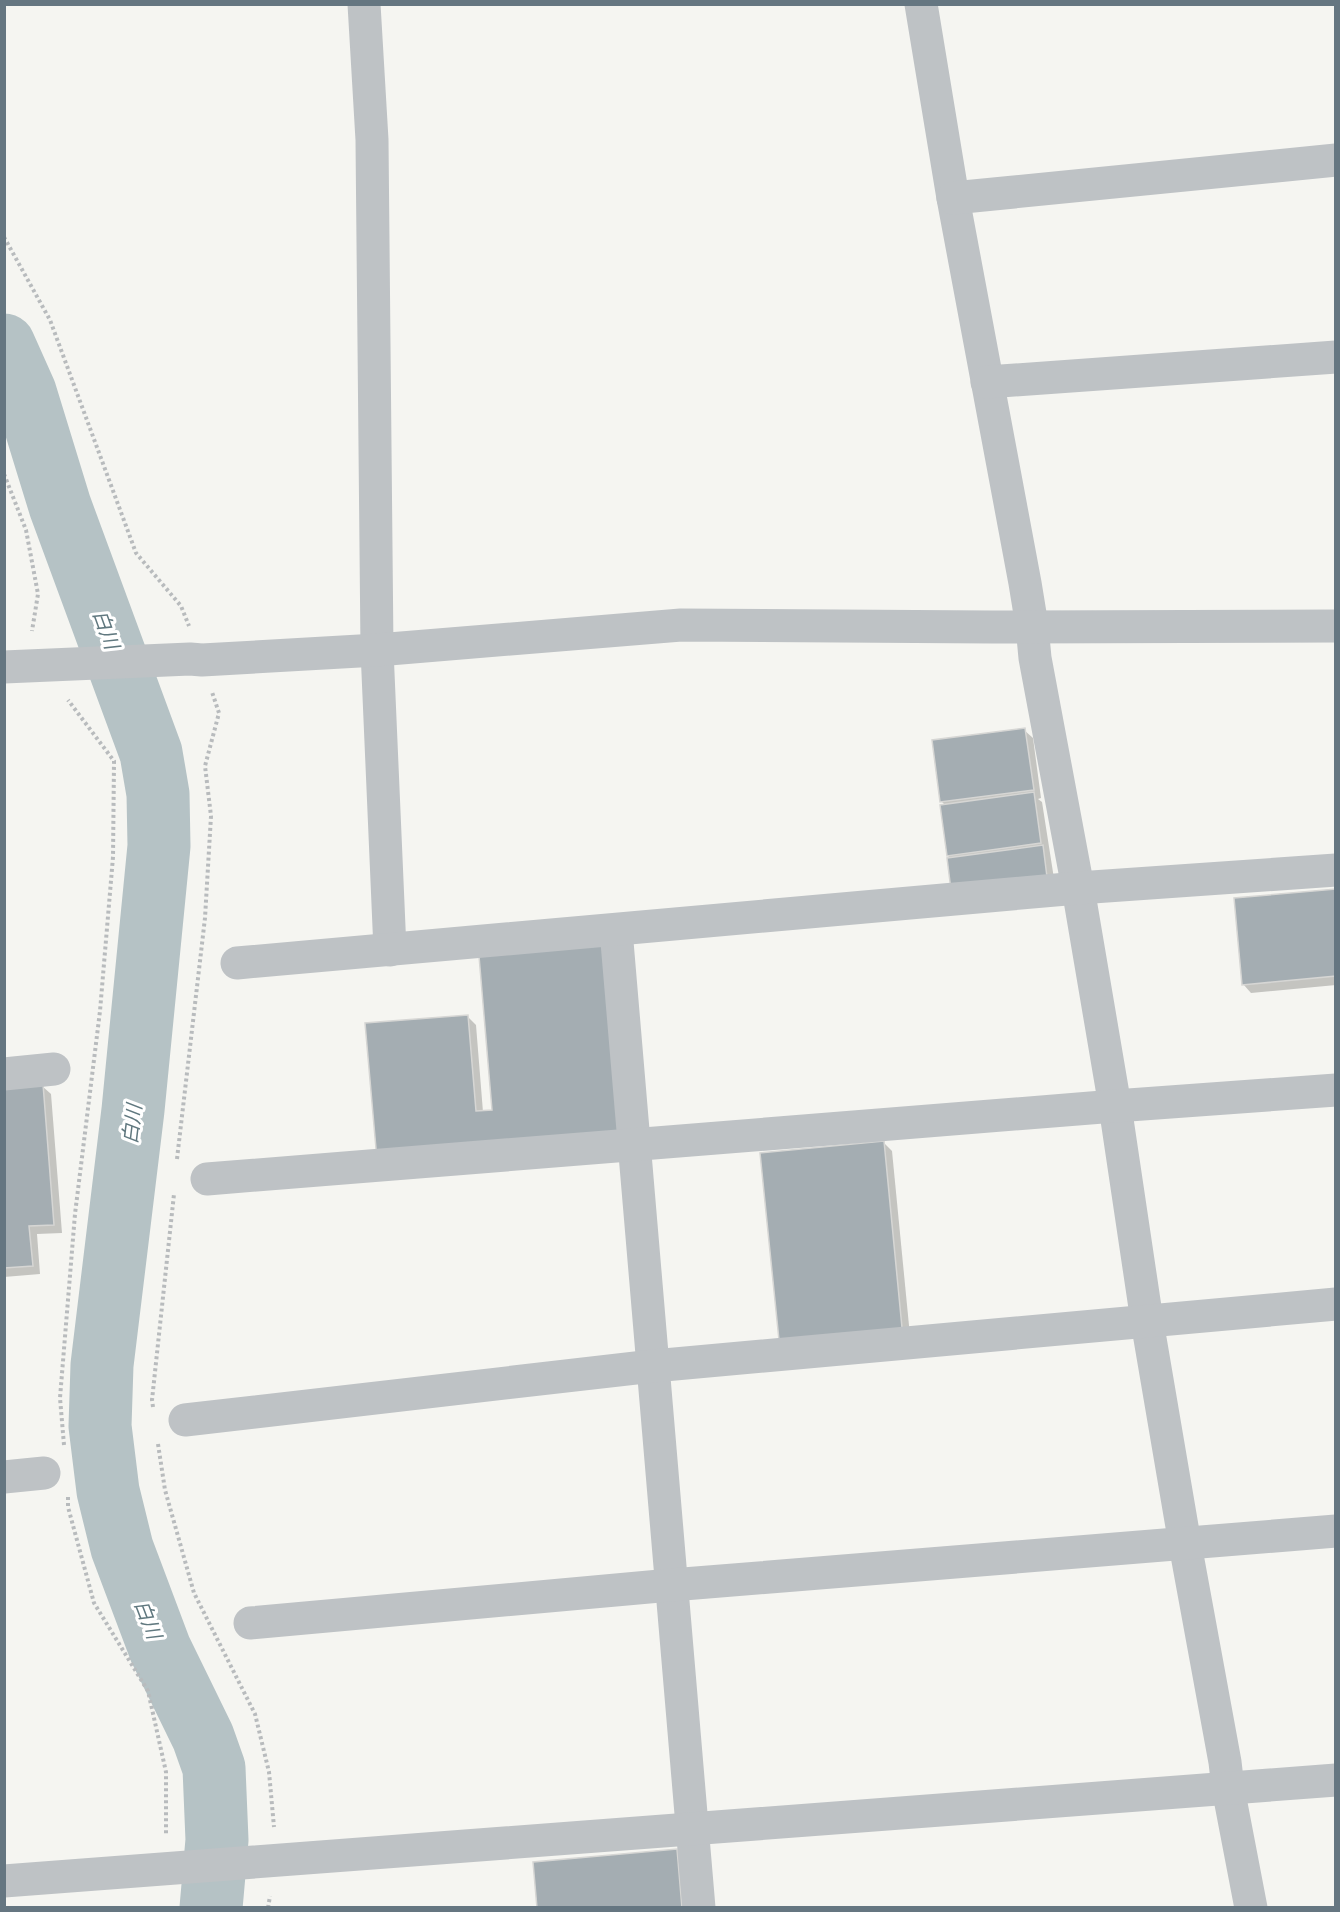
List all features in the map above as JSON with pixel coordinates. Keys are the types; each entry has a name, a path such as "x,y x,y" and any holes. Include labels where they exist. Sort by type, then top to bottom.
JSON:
{"street":[{"path":"364,4 372,140 377,650 390,950"},
{"path":"921,4 953,198 1078,888 1115,1106 1147,1321 1251,1908"},
{"path":"953,198 1335,160"},
{"path":"987,382 1335,357"},
{"path":"16,666 196,660 377,650 681,625 1335,626"},
{"path":"237,963 1078,888 1335,870"},
{"path":"616,930 699,1908"},
{"path":"4,1074 54,1069"},
{"path":"207,1179 1335,1090"},
{"path":"171,1427 653,1366 1335,1304"},
{"path":"4,1477 54,1463"},
{"path":"250,1623 671,1585 1335,1531"},
{"path":"4,1881 1335,1780"}],"path":[{"path":"4,237 50,320 136,553 181,606 196,660 219,713 205,766 212,816 206,918 177,1161"},
{"path":"4,474 26,530 38,594 16,666 70,702 114,761 112,857 100,1011 75,1214 54,1463"},
{"path":"154,1411 152,1400 175,1184"},
{"path":"171,1427 165,1490 194,1593 255,1714 269,1772 268,1908"},
{"path":"68,1496 68,1507 94,1603 148,1691 166,1772 172,1868"}],"building":[{"path":"1025,728 1034,790 940,802 932,740"},
{"path":"1034,792 1041,843 947,856 940,805"},
{"path":"1043,845 1047,877 951,890 947,858"},
{"path":"1336,889 1336,976 1242,985 1234,898"},
{"path":"609,945 625,1140 377,1160 365,1023 468,1015 476,1111 492,1110 479,956"},
{"path":"43,1084 54,1225 29,1226 33,1266 4,1268 4,1087"},
{"path":"884,1141 903,1338 780,1350 760,1153"},
{"path":"677,1849 682,1908 537,1908 533,1862"}],"waterway":[{"name":"白川","path":"4,345 25,392 60,506 151,753 158,794 159,846 133,1110 102,1365 100,1426 108,1491 122,1548 160,1649 203,1737 214,1768 217,1840 211,1908"}]}
